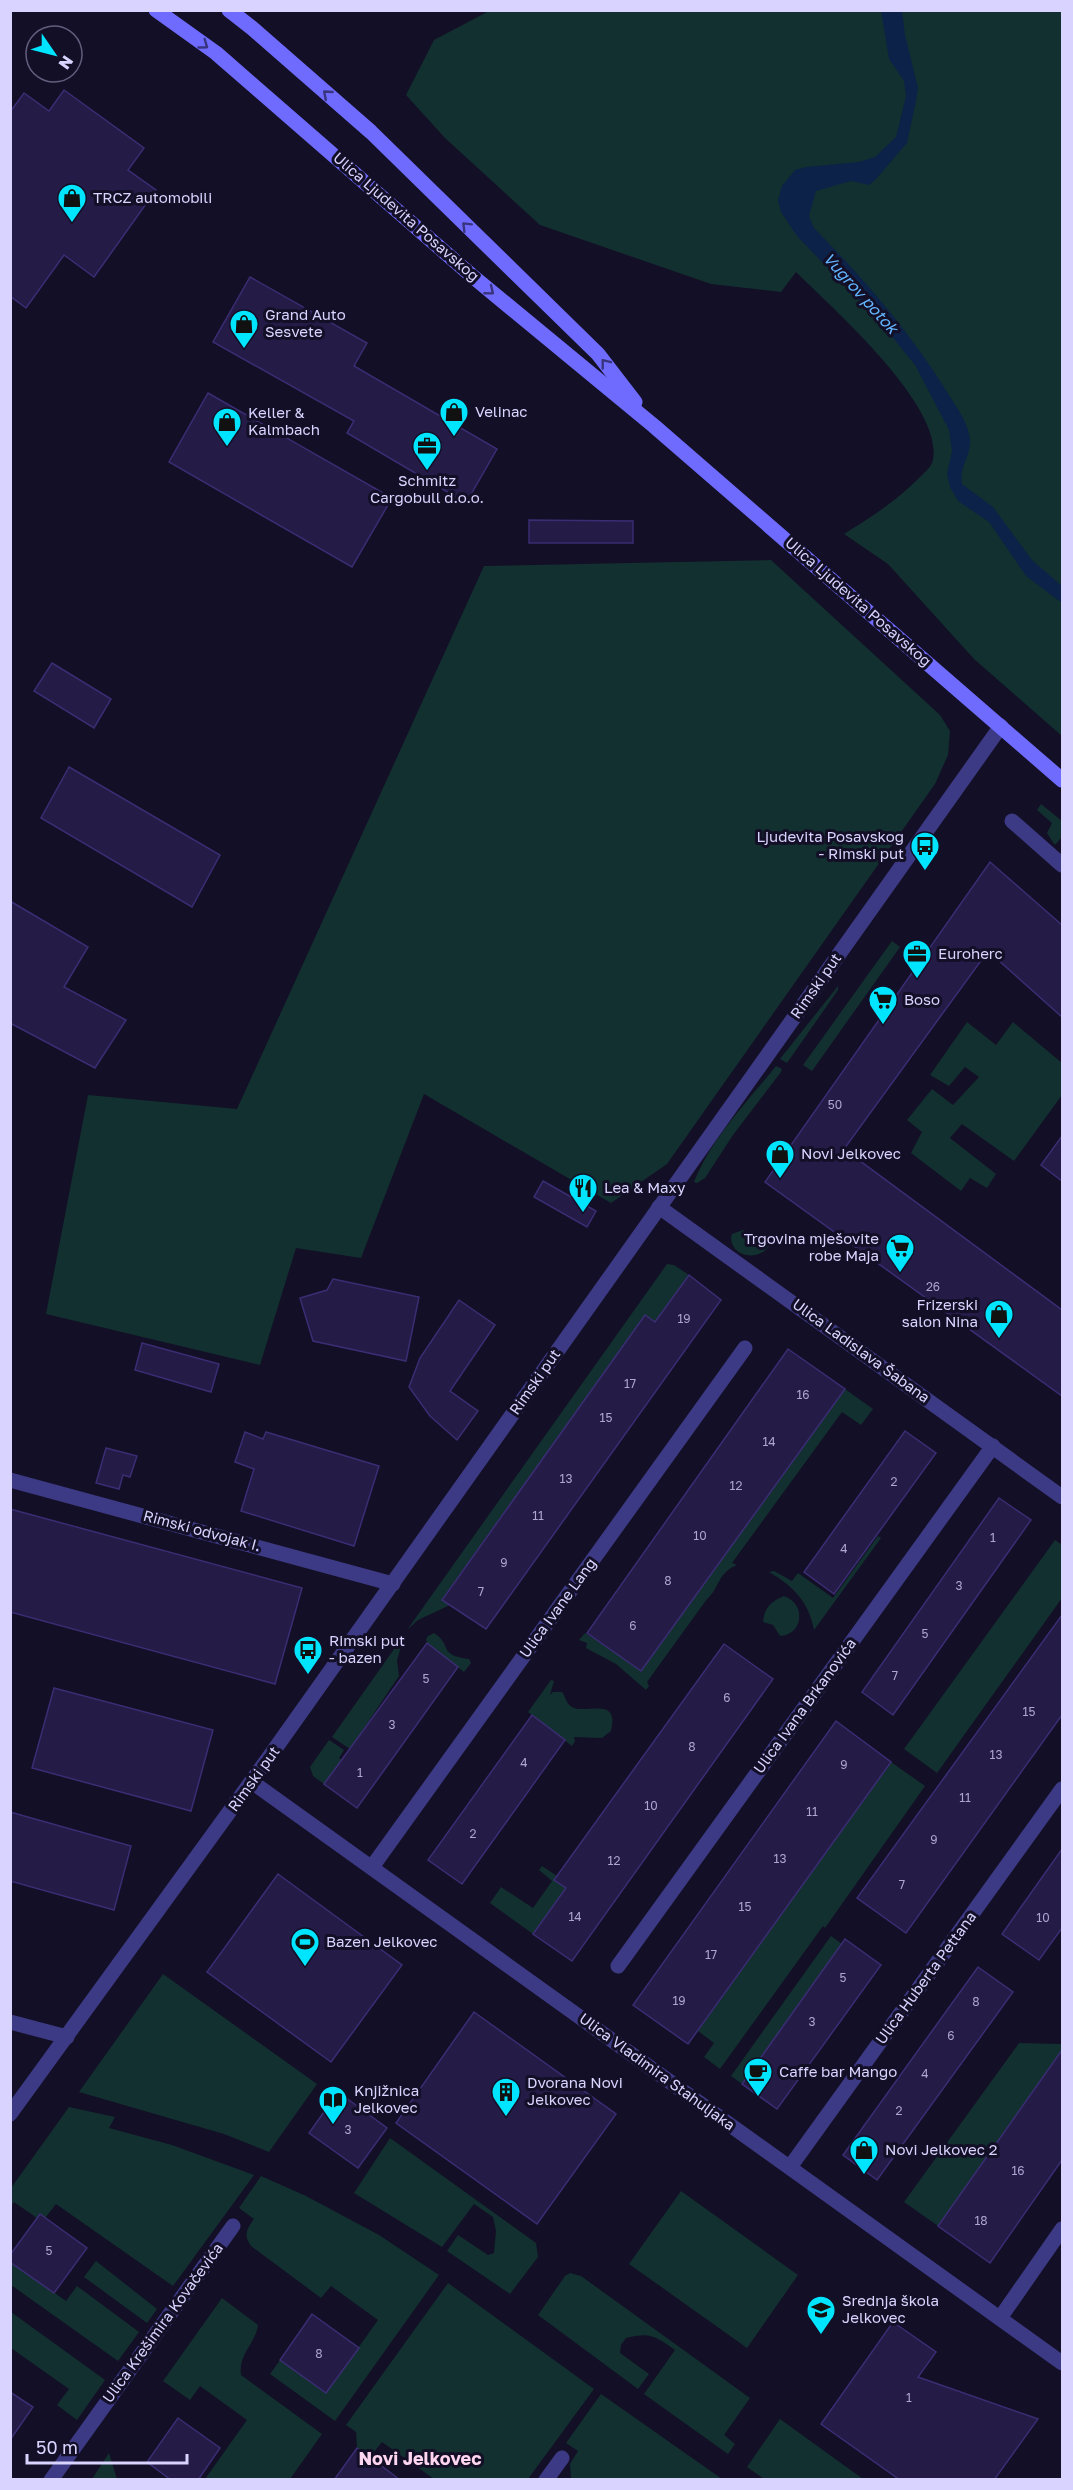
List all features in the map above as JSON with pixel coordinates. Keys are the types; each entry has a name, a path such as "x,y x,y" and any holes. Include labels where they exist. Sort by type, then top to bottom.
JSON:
{"main road":[{"name":"Ulica Ljudevita Posavskog","path":"156,10 216,53 471,274 654,426 1062,780"},
{"name":"Ulica Ljudevita Posavskog","path":"229,10 371,132 598,354 654,426"}],"street":[{"name":"Rimski put","path":"10,2114 252,1782 1000,726"},
{"path":"1012,821 1062,865"},
{"name":"Ulica Ladislava Šabana","path":"659,1207 1062,1497"},
{"name":"Ulica Ivane Lang","path":"372,1867 745,1348"},
{"name":"Ulica Ivana Brkanovića","path":"618,1966 993,1446"},
{"name":"Rimski odvojak I.","path":"10,1480 393,1584"},
{"name":"Ulica Vladimira Stahuljaka","path":"252,1782 1062,2363"},
{"name":"Ulica Huberta Pettana","path":"790,2167 1062,1789"},
{"path":"10,2022 67,2037"},
{"name":"Ulica Krešimira Kovačevića","path":"51,2480 233,2226"},
{"path":"1000,2318 1062,2229"},
{"path":"546,2480 562,2458"}],"green space":[{"path":"489,11 1062,11 1062,736 974,659 888,564 844,534 893,501 927,470 932,463 932,441 923,416 906,389 884,361 834,309 796,272 781,292 711,284 540,225 445,138 406,95 434,40"},
{"path":"771,560 940,715 950,731 948,755 935,784 667,1164 611,1203 424,1094 361,1258 296,1248 260,1365 46,1314 88,1095 237,1109 484,566"},
{"path":"1041,804 1062,821 1062,837 1056,844 1047,833 1052,823 1037,810"},
{"path":"892,941 900,947 812,1071 803,1065"},
{"path":"838,986 838,990 787,1063 780,1059"},
{"path":"967,1022 996,1045 1013,1022 1062,1063 1062,1095 1014,1161 962,1124 950,1138 996,1174 987,1188 970,1178 961,1191 911,1153 922,1132 907,1120 932,1089 953,1105 979,1077 965,1067 949,1086 930,1075"},
{"path":"776,1066 782,1069 781,1072 733,1135 705,1178 697,1183 694,1182 720,1136"},
{"path":"743,1230 769,1246 759,1254 740,1253 732,1244 731,1237 732,1234"},
{"path":"667,1264 674,1265 689,1275 655,1322 645,1315 442,1599 450,1605 418,1620 407,1630"},
{"path":"845,1389 873,1409 861,1425 842,1412 732,1563 737,1565 722,1576 711,1595 647,1682 649,1686 646,1690 616,1664 586,1648 587,1643 579,1640 585,1633 641,1670"},
{"path":"878,1536 881,1538 814,1630 812,1620 799,1596 769,1572 774,1571 792,1581 798,1573 833,1598"},
{"path":"1055,1540 1062,1545 1062,1598 937,1773 904,1749"},
{"path":"784,1596 796,1605 799,1619 794,1630 780,1636 773,1625 763,1622 769,1606"},
{"path":"434,1633 440,1637 453,1655 469,1659 471,1663 464,1672 429,1645 426,1640"},
{"path":"404,1635 397,1661 399,1676 350,1749 332,1737"},
{"path":"551,1680 554,1681 550,1695 553,1692 562,1692 572,1707 600,1708 611,1713 611,1731 602,1738 574,1737 575,1741 572,1746 528,1712"},
{"path":"329,1740 344,1750 339,1758 342,1760 324,1784 313,1776 310,1767"},
{"path":"891,1762 925,1786 825,1928 823,1926 720,2069 704,2057 714,2043 698,2031"},
{"path":"542,1866 557,1876 554,1879 566,1888 533,1934 490,1903 501,1887 533,1908 552,1881 539,1870"},
{"path":"831,1936 842,1944 742,2084 731,2076"},
{"path":"163,1974 317,2084 269,2152 224,2134 79,2092"},
{"path":"1019,2043 1062,2044 1062,2050 938,2226 904,2202"},
{"path":"69,2107 115,2117 109,2128 172,2145 254,2175 173,2286 56,2204 45,2218 40,2214 37,2218 14,2202 11,2206 11,2188"},
{"path":"390,2138 536,2243 538,2257 510,2294 447,2251 458,2235 488,2255 494,2253 496,2231 493,2217 474,2204 442,2247 354,2193"},
{"path":"261,2176 306,2196 379,2235 439,2275 335,2421 270,2374 280,2360 326,2393 378,2320 331,2286 321,2298 251,2246 247,2239 247,2232 254,2219 239,2208"},
{"path":"681,2191 798,2275 747,2348 629,2264"},
{"path":"96,2261 157,2309 147,2323 84,2277"},
{"path":"11,2262 66,2301 77,2286 139,2332 118,2361 11,2285"},
{"path":"570,2273 581,2276 750,2398 724,2435 735,2444 728,2454 644,2394 675,2350 652,2336 641,2335 626,2338 621,2345 620,2353 649,2374 638,2389 538,2315 565,2276"},
{"path":"448,2283 594,2389 528,2479 434,2479 382,2442 370,2457 357,2448 356,2432 346,2425"},
{"path":"222,2298 258,2325 254,2338 244,2355 241,2375 322,2434 290,2479 205,2479 247,2420 200,2386 190,2400 163,2381"},
{"path":"11,2312 105,2380 77,2420 57,2405 69,2389 11,2348"},
{"path":"601,2394 722,2479 571,2479 570,2464 578,2451 566,2443"},
{"path":"780,2419 863,2479 764,2479 747,2467"},
{"path":"109,2453 117,2479 92,2479"}],"water":[{"name":"Vugrov potok","path":"881,11 902,11 905,35 918,88 907,143 869,185 851,181 816,191 809,216 814,228 886,308 934,372 962,416 969,434 970,446 962,472 962,484 993,507 1032,560 1062,586 1062,603 1026,576 989,522 958,501 950,487 947,474 952,451 949,430 915,365 880,322 797,236 781,212 778,200 782,186 795,170 859,162 875,157 896,137 906,96 904,81 889,59"}],"building":[{"name":"TRCZ automobili","path":"64,90 144,148 128,170 156,190 94,277 64,255 26,308 10,296 10,112 24,93 49,111"},
{"path":"250,277 367,343 354,366 497,449 466,503 347,433 354,421 213,342"},
{"path":"208,393 392,498 352,567 169,462"},
{"path":"529,520 633,521 633,543 529,543"},
{"path":"52,663 111,699 94,728 34,691"},
{"path":"69,767 220,855 192,907 41,818"},
{"path":"990,862 1062,925 1062,1017 988,951 844,1149 1062,1310 1062,1396 765,1182"},
{"path":"10,901 88,947 64,987 126,1020 95,1068 10,1023"},
{"path":"1062,1136 1062,1181 1041,1165"},
{"path":"543,1181 596,1211 587,1227 534,1197"},
{"path":"689,1275 721,1300 486,1629 442,1600 645,1315 655,1322"},
{"path":"333,1279 419,1297 406,1361 313,1341 300,1298 327,1290"},
{"path":"459,1300 495,1325 450,1391 478,1411 457,1440 430,1416 409,1387 420,1358"},
{"path":"142,1343 219,1364 211,1392 135,1370"},
{"path":"788,1349 845,1389 641,1671 587,1633"},
{"path":"905,1431 936,1453 834,1594 804,1572"},
{"path":"245,1432 263,1439 266,1432 379,1466 354,1546 241,1511 254,1469 235,1462"},
{"path":"106,1448 137,1456 130,1477 123,1475 119,1489 96,1483"},
{"path":"999,1498 1031,1520 893,1715 862,1692"},
{"path":"10,1509 302,1588 275,1684 10,1612"},
{"path":"1062,1615 1062,1715 906,1933 857,1898"},
{"path":"427,1643 458,1667 357,1808 324,1784"},
{"path":"724,1644 773,1679 572,1961 533,1934 566,1888 554,1880"},
{"path":"54,1688 213,1730 191,1811 32,1768"},
{"path":"532,1715 565,1740 462,1884 428,1860"},
{"path":"836,1721 891,1762 688,2044 633,2005"},
{"path":"10,1812 131,1846 114,1910 10,1881"},
{"path":"1062,1849 1062,1928 1039,1960 1002,1934"},
{"name":"Bazen Jelkovec","path":"278,1874 402,1965 331,2062 207,1972"},
{"path":"845,1939 881,1965 777,2109 742,2084"},
{"path":"978,1967 1013,1992 877,2180 843,2155"},
{"name":"Dvorana Novi Jelkovec","path":"474,2012 616,2114 537,2224 396,2123"},
{"path":"1062,2050 1062,2160 990,2263 938,2226"},
{"path":"338,2092 387,2128 358,2168 309,2133"},
{"path":"40,2214 87,2248 54,2293 10,2262 10,2255"},
{"path":"312,2314 359,2348 326,2393 280,2360"},
{"path":"893,2322 936,2352 918,2377 1038,2419 994,2480 900,2480 821,2424"},
{"path":"10,2392 33,2407 10,2440"},
{"path":"178,2418 220,2448 198,2480 171,2480 147,2462"},
{"path":"357,2448 370,2457 400,2480 334,2480"}],"place":[{"name":"TRCZ automobili","path":"72,224"},
{"name":"Grand Auto Sesvete","path":"244,350"},
{"name":"Velinac","path":"454,438"},
{"name":"Keller & Kalmbach","path":"227,448"},
{"name":"Schmitz Cargobull d.o.o.","path":"427,472"},
{"name":"Ljudevita Posavskog - Rimski put","path":"925,872"},
{"name":"Euroherc","path":"917,980"},
{"name":"Boso","path":"883,1026"},
{"name":"Novi Jelkovec","path":"780,1180"},
{"name":"Lea & Maxy","path":"583,1214"},
{"name":"Trgovina mješovite robe Maja","path":"900,1274"},
{"name":"Frizerski salon Nina","path":"999,1340"},
{"name":"Rimski put - bazen","path":"308,1676"},
{"name":"Bazen Jelkovec","path":"305,1968"},
{"name":"Caffe bar Mango","path":"758,2098"},
{"name":"Dvorana Novi Jelkovec","path":"506,2118"},
{"name":"Knjižnica Jelkovec","path":"333,2126"},
{"name":"Novi Jelkovec 2","path":"864,2176"},
{"name":"Srednja škola Jelkovec","path":"821,2336"}],"district":[{"name":"Novi Jelkovec","path":"420,2459"}]}
